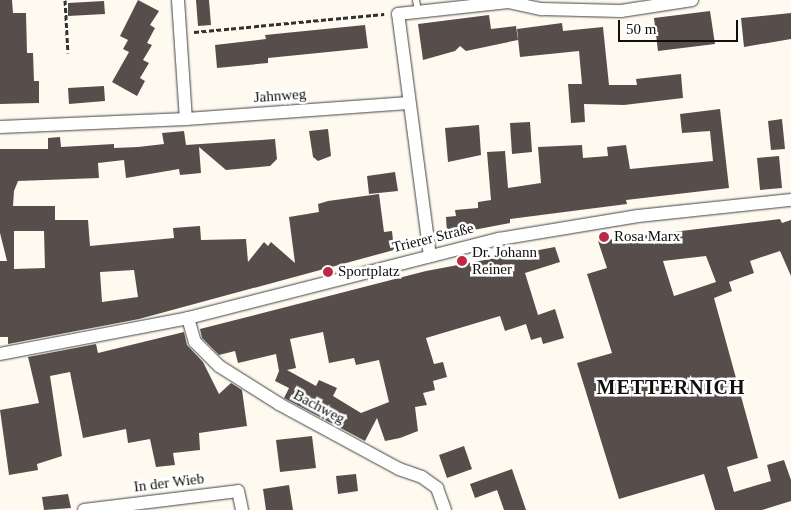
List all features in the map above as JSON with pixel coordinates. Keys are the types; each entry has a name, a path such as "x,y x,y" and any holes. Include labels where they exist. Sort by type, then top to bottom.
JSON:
{"street":[{"path":"178,0 186,120"},
{"path":"430,256 408,103 398,14 417,5 508,2 542,9 621,11 692,0"},
{"name":"Jahnweg","path":"0,126 186,120 408,103"},
{"name":"Trierer Straße","path":"0,354 188,318 430,256 574,226 791,200"},
{"name":"Bachweg","path":"188,318 195,342 202,350 247,385 399,469 422,477 437,488 445,510"},
{"name":"In der Wieb","path":"84,510 238,491 242,510"}],"path":[{"path":"65,0 68,53"},
{"path":"180,33 398,14"}],"building":[{"path":"0,0 12,0 13,13 26,13 27,53 33,53 34,81 39,81 39,103 0,104"},
{"path":"138,0 159,11 150,25 155,28 147,43 152,45 143,60 149,63 140,78 145,81 137,96 112,82 129,52 123,49 128,40 120,36"},
{"path":"196,0 209,0 211,25 198,26"},
{"path":"104,1 105,14 68,16 68,3"},
{"path":"710,11 715,44 658,51 654,18"},
{"path":"791,13 791,39 744,47 741,18"},
{"path":"489,15 491,29 516,26 518,40 466,51 460,46 455,51 423,60 418,24"},
{"path":"562,23 563,31 603,27 609,85 637,85 636,79 681,74 683,98 624,105 584,104 585,122 571,123 568,84 582,84 579,51 520,57 517,29"},
{"path":"365,25 368,48 268,58 268,63 217,68 215,45 266,39 265,35"},
{"path":"104,86 105,101 69,104 68,88"},
{"path":"720,109 729,188 626,200 627,204 510,219 510,223 447,235 446,217 456,216 455,210 478,208 478,202 491,200 487,152 505,151 508,188 541,183 538,147 582,145 583,158 608,156 607,147 626,145 630,169 713,161 710,131 682,133 680,114"},
{"path":"782,119 785,149 771,150 768,121"},
{"path":"530,122 532,152 512,154 510,123"},
{"path":"479,125 481,155 448,162 445,128"},
{"path":"328,129 331,156 318,161 313,157 309,131"},
{"path":"184,131 186,145 275,139 277,159 270,166 226,170 199,147 201,173 180,175 179,169 126,178 124,160 98,163 99,178 18,181 14,191 13,206 55,206 55,220 88,220 90,246 174,238 173,228 200,226 201,240 246,239 248,262 264,242 268,246 271,242 295,263 289,217 319,212 318,204 328,201 379,194 384,232 392,231 394,250 139,319 8,344 8,337 0,337 0,261 7,261 0,233 0,149 48,149 48,138 60,137 61,147 114,144 114,148 138,147 164,144 162,133","holes":["14,231 44,231 45,268 14,269","134,270 138,297 102,302 100,272"]},
{"path":"779,156 782,188 760,190 757,158"},
{"path":"395,172 398,191 369,194 367,176"},
{"path":"780,219 782,223 791,220 791,276 780,251 750,261 754,273 729,282 732,291 714,298 758,458 727,467 734,492 771,481 767,465 784,460 791,480 791,501 762,510 715,510 704,474 619,499 577,363 612,353 587,274 607,268 598,241","holes":["706,256 716,282 674,296 663,261"]},
{"path":"555,247 560,262 525,273 538,315 555,309 564,338 543,344 541,337 531,340 526,324 505,331 500,316 426,338 434,364 443,362 447,377 433,381 435,390 423,393 427,405 415,407 418,431 385,441 377,418 365,441 284,398 289,388 275,381 279,371 276,354 238,363 235,351 219,355 202,338 200,329 426,271","holes":["323,332 329,363 354,358 356,365 379,360 389,402 361,413 333,396 337,388 319,380 316,386 287,370 296,368 290,339"]},
{"path":"184,332 187,345 203,362 219,394 231,383 242,390 247,426 199,433 200,450 173,453 175,465 156,467 150,439 128,443 126,429 83,438 70,372 50,376 62,456 37,464 38,470 9,475 0,410 39,403 28,357 96,344 98,353"},
{"path":"312,436 316,468 280,472 276,440"},
{"path":"464,446 472,469 447,478 439,455"},
{"path":"512,469 526,510 504,510 497,490 475,498 470,484"},
{"path":"356,474 358,491 338,494 336,476"},
{"path":"289,485 293,510 266,510 263,489"},
{"path":"68,494 71,508 44,510 42,497"}],"place":[{"name":"Rosa Marx","path":"604,237"},
{"name":"Dr. Johann Reiner","path":"462,261"},
{"name":"Sportplatz","path":"328,272"}],"district":[{"name":"METTERNICH","path":"671,387"}]}
